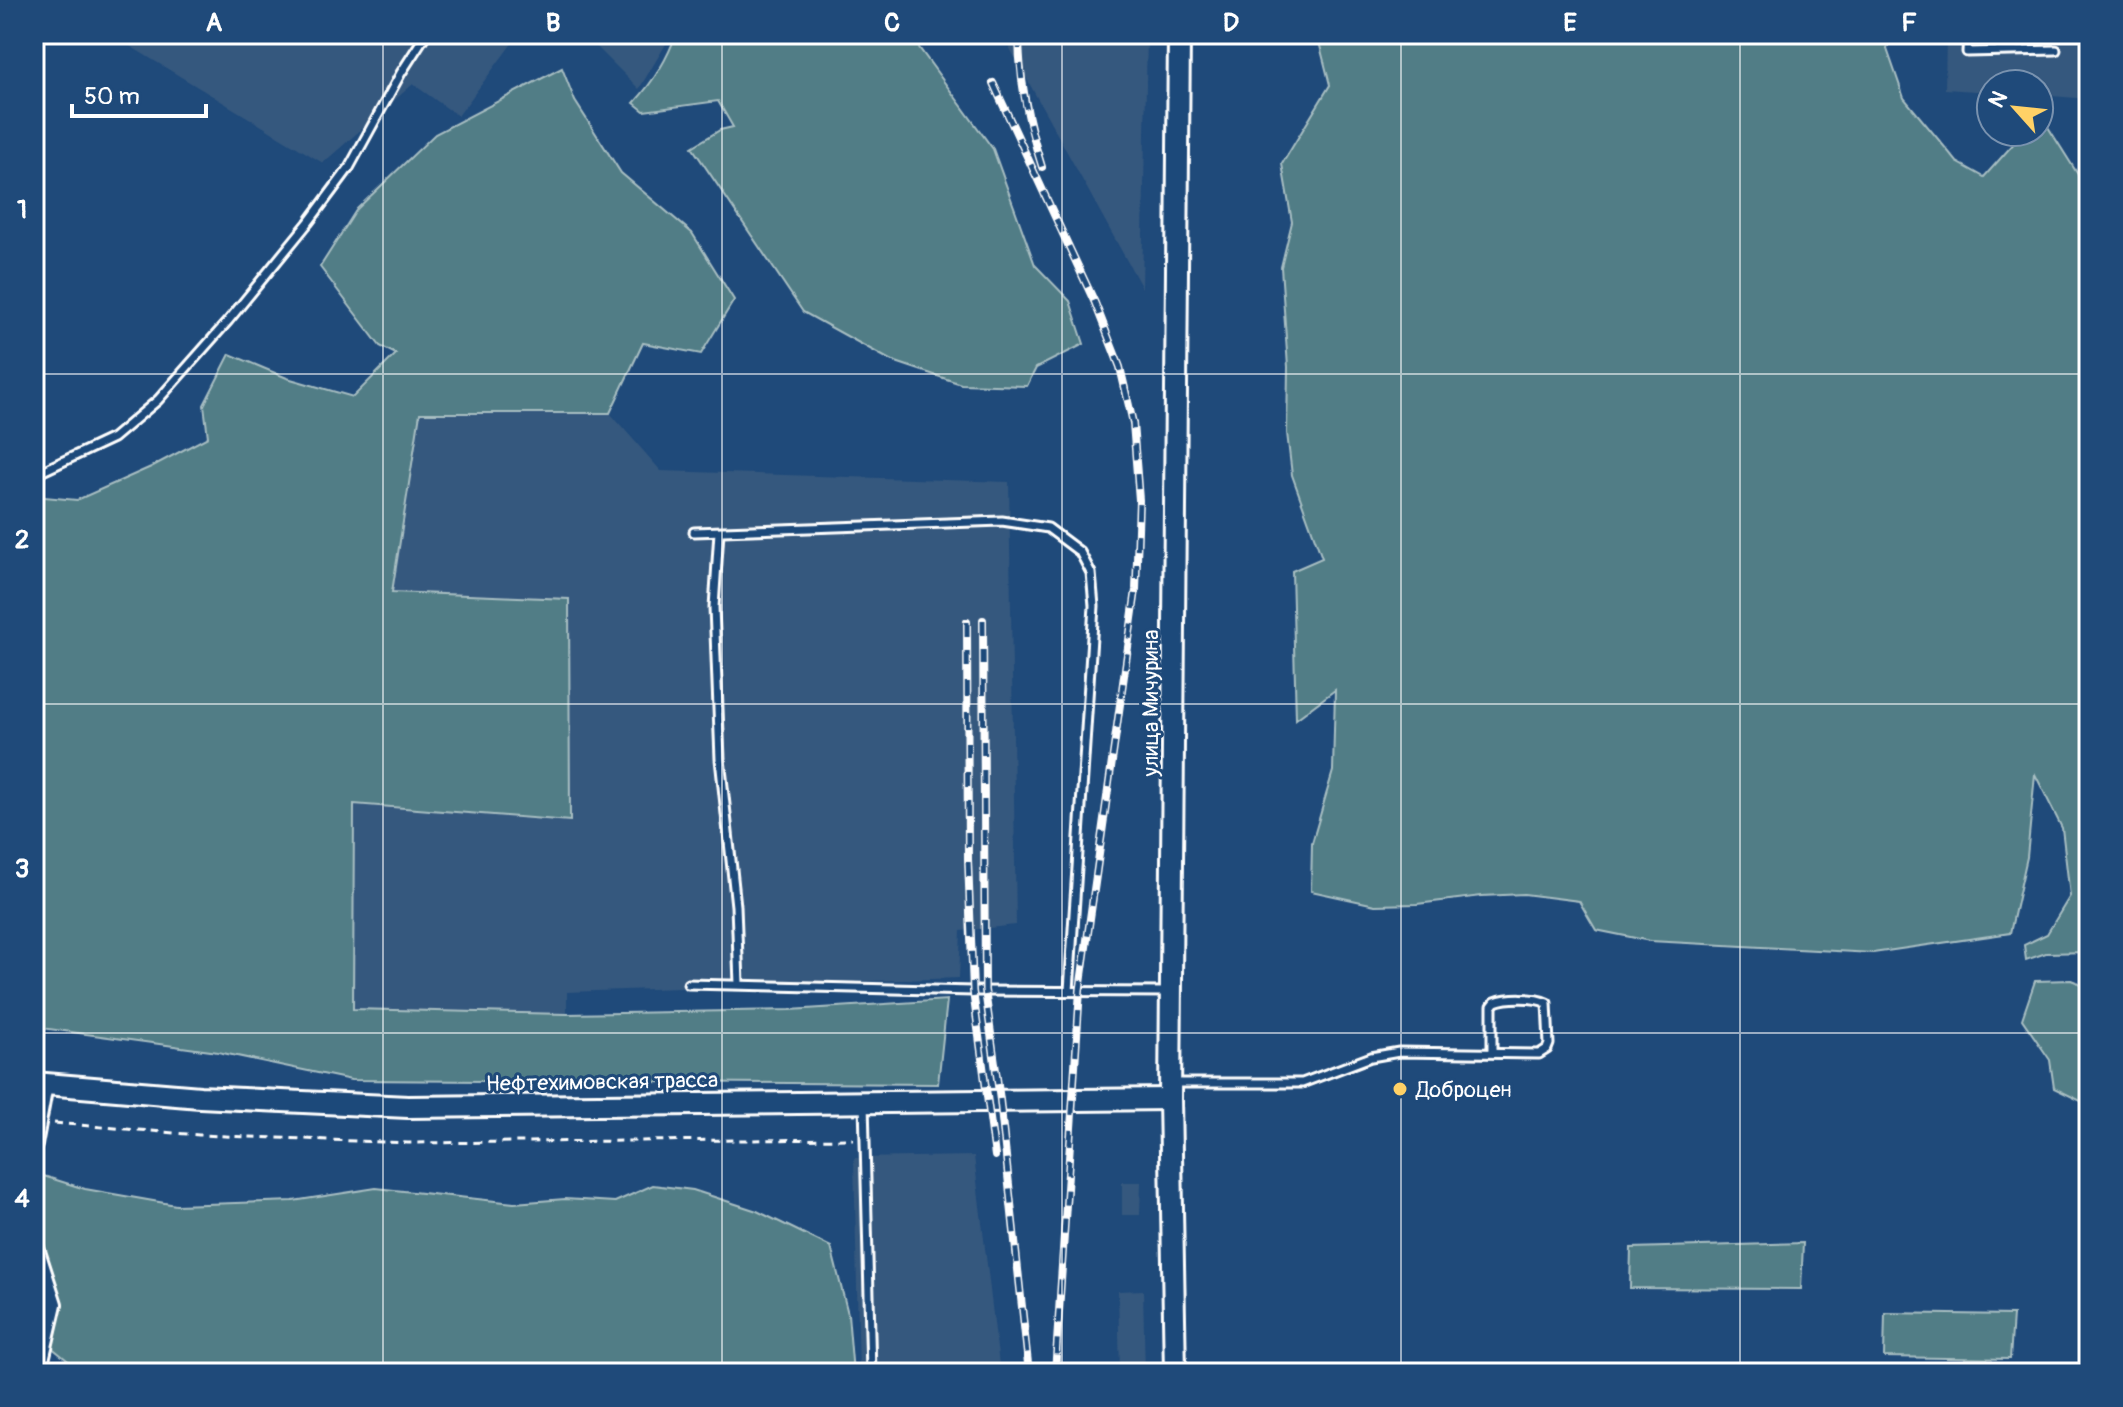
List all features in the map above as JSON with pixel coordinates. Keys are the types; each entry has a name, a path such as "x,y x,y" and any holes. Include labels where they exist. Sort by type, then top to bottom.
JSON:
{"main road":[{"name":"улица Мичурина","path":"1175,1373 1170,1091 1179,34"},
{"name":"Нефтехимовская трасса","path":"39,1084 200,1097 408,1107 864,1101 1170,1091"}],"street":[{"path":"34,1145 39,1084"},
{"path":"34,1242 54,1304 38,1373"}],"lane":[{"path":"34,475 113,438 158,400 228,321 349,168 426,34"},
{"path":"1968,34 1967,52 2056,50"},
{"path":"694,532 1002,521 1048,528 1080,552 1091,573 1094,606 1069,991"},
{"path":"719,532 714,622 720,759 736,906 739,984"},
{"path":"688,984 1171,992"},
{"path":"1170,1091 1311,1081 1386,1054 1539,1054 1547,1049 1547,1003 1516,999 1495,1002 1492,1053"},
{"path":"864,1101 871,1373"}],"path":[{"path":"38,1122 199,1135 408,1143 865,1139"}],"shaded area":[{"path":"110,34 519,34 458,116 413,84 323,163"},
{"path":"584,34 672,34 639,89"},
{"path":"1002,34 1147,34 1142,288"},
{"path":"1946,34 2089,34 2089,99 2055,96 2055,68 1975,68 1975,91 1945,89"},
{"path":"420,412 610,413 661,471 1009,482 1016,925 961,931 959,978 567,992 567,1014 353,1009 353,804 570,820 392,593"},
{"path":"974,1156 1000,1373 859,1373 854,1158"},
{"path":"1122,1182 1141,1182 1140,1215 1122,1215"},
{"path":"1143,1290 1145,1373 1120,1373 1118,1291"}],"green space":[{"path":"676,34 909,34 993,149 1035,265 1070,301 1084,344 1036,368 1027,386 961,384 890,360 803,312 692,147 720,130 733,127 718,101 644,111 634,103 659,71"},
{"path":"1317,34 1892,34 1887,49 1904,98 1957,162 1984,177 2010,148 2055,148 2055,138 2089,192 2089,952 2046,953 2026,960 2024,945 2047,934 2070,896 2062,828 2035,774 2027,857 2010,933 1873,953 1650,941 1596,930 1579,901 1524,894 1375,905 1311,891 1312,843 1333,771 1335,690 1296,719 1292,571 1322,558 1292,475 1287,433 1288,367 1281,267 1292,222 1282,164 1330,85"},
{"path":"562,68 575,101 621,173 692,233 734,300 701,354 643,343 610,413 420,413 392,592 569,599 570,821 354,804 353,1009 567,1014 790,1010 947,1000 938,1084 351,1080 218,1052 34,1027 34,496 77,500 208,437 204,405 230,354 287,378 353,397 396,354 380,346 320,267 357,209 435,134"},
{"path":"2071,980 2089,987 2089,1105 2054,1088 2050,1060 2022,1019 2035,981"},
{"path":"34,1173 85,1189 176,1205 293,1201 376,1188 514,1203 565,1199 615,1202 653,1185 693,1190 757,1211 831,1247 848,1314 853,1373 83,1373 34,1333"},
{"path":"1803,1243 1801,1289 1630,1288 1631,1248"},
{"path":"1885,1313 2013,1315 2010,1359 1884,1357"}],"railway":[{"path":"1019,34 1025,102 1042,167"},
{"path":"993,83 1095,303 1120,367 1133,423 1139,500 1136,590 1080,990 1055,1373"},
{"path":"983,620 985,990 1029,1373"},
{"path":"967,622 968,859 973,991 995,1156"}],"place":[{"name":"Доброцен","path":"1400,1089"}]}
